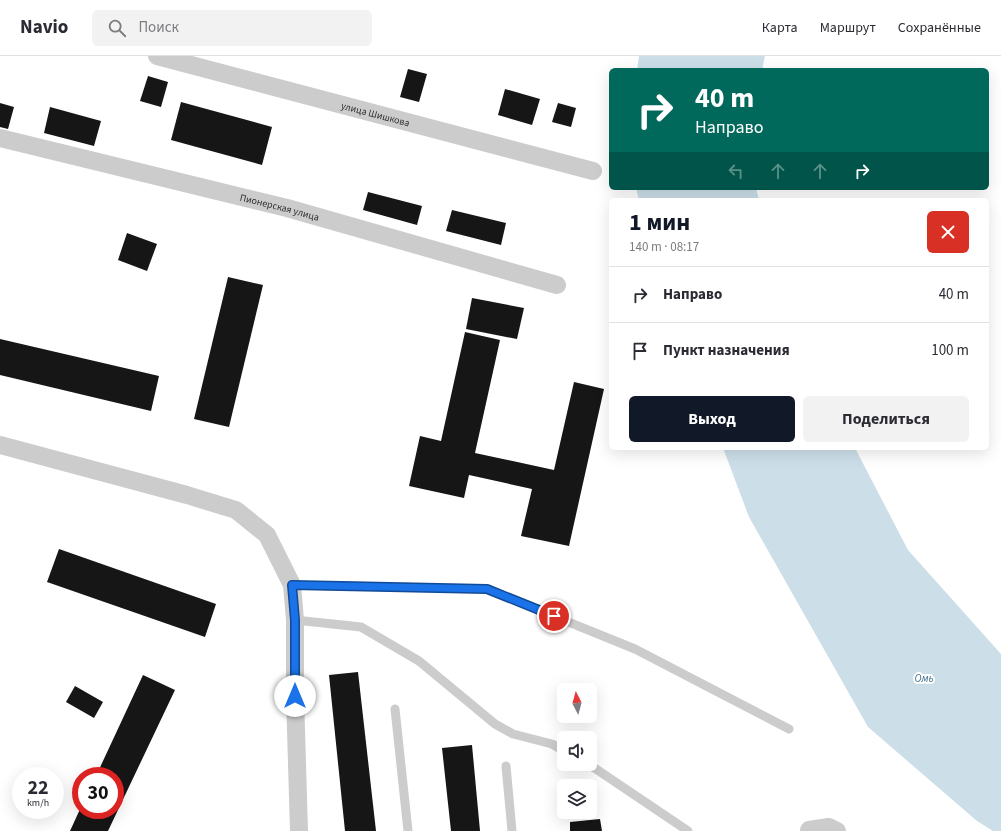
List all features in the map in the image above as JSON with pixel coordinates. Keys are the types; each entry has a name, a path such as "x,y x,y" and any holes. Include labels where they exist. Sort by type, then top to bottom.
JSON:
{"street":[{"name":"улица Шишкова","path":"157,56 593,171"},
{"name":"Пионерская улица","path":"0,138 287,208 557,285"},
{"path":"0,445 188,495 236,510 267,535 292,585 295,620 295,696 299,831"},
{"path":"809,830 830,827 837,831"}],"lane":[{"path":"292,585 487,589 635,649 789,729"},
{"path":"295,620 361,627 419,661 495,724 513,734 552,744 557,747"},
{"path":"395,709 408,831"},
{"path":"506,766 512,831"},
{"path":"597,770 688,831"}],"water":[{"path":"639,56 765,56 762,68 637,68"},
{"path":"636,190 756,190 758,198 638,198"},
{"name":"Омь","path":"724,450 856,450 908,550 1001,654 1001,831 993,831 977,821 868,727 749,517"}],"building":[{"path":"408,69 427,74 419,102 400,97"},
{"path":"148,76 168,82 161,107 140,101"},
{"path":"505,89 540,99 532,125 498,115"},
{"path":"181,102 272,127 262,165 171,140"},
{"path":"0,103 14,107 8,129 0,127"},
{"path":"558,103 576,108 571,127 552,122"},
{"path":"50,107 101,121 94,146 44,133"},
{"path":"368,192 422,206 417,225 363,210"},
{"path":"452,210 506,223 501,245 446,231"},
{"path":"127,233 157,244 147,271 118,260"},
{"path":"228,277 263,285 229,427 194,419"},
{"path":"472,298 524,308 517,339 466,329"},
{"path":"465,332 500,340 475,453 554,470 574,382 604,389 569,546 521,536 532,489 469,475 464,498 409,486 420,436 441,441"},
{"path":"0,339 159,376 151,411 0,375"},
{"path":"59,549 216,604 205,637 47,582"},
{"path":"358,672 376,831 345,831 329,675"},
{"path":"143,675 175,690 124,797 124,767 100,767"},
{"path":"75,686 103,702 94,718 66,702"},
{"path":"472,745 480,831 451,831 442,748"},
{"path":"76,819 114,819 108,831 70,831"},
{"path":"600,819 602,831 570,831 570,822"}],"route":[{"path":"295,696 295,620 292,585 487,589 554,616"}]}
